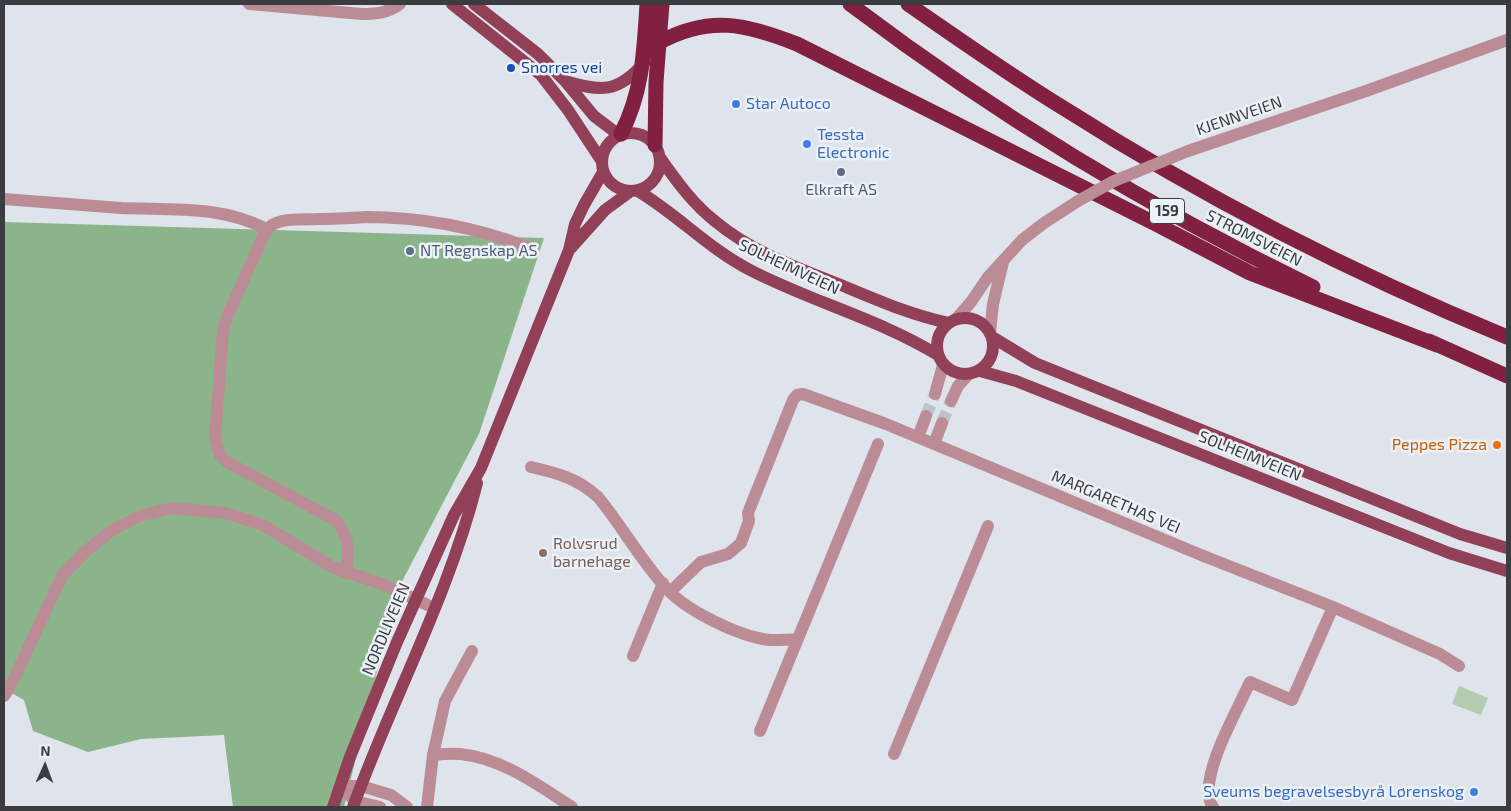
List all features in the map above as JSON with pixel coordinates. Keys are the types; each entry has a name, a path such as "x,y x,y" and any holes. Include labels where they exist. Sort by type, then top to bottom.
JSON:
{"highway":[{"path":"620,134 630,117 644,63 647,4"},
{"path":"655,145 656,82 662,4"},
{"name":"STRØMSVEIEN","path":"850,4 986,99 1128,189 1270,266 1350,306 1507,376"},
{"name":"STRØMSVEIEN","path":"908,4 1003,70 1066,110 1223,202 1370,276 1507,338"},
{"path":"660,42 689,29 720,25 753,28 797,44 1250,273 1437,345"}],"main road":[{"path":"452,4 541,75 568,110 611,184 624,190 635,191"},
{"path":"474,4 538,54 565,81 594,116 620,134 631,132 649,138 655,145 661,160"},
{"path":"565,81 580,86 604,89 614,86 633,75 644,63"},
{"name":"NORDLIVEIEN","path":"333,807 374,697 416,599 454,515 481,468 569,250 575,224 602,166 605,148 613,138 620,134"},
{"name":"NORDLIVEIEN","path":"569,250 605,210 652,182 657,175 661,160"},
{"name":"SOLHEIMVEIEN","path":"661,160 698,206 740,239 780,260 880,301 921,316 952,321"},
{"name":"SOLHEIMVEIEN","path":"635,191 658,204 733,261 775,282 905,336 940,360"},
{"path":"972,319 979,322 991,335 993,352 990,359 974,373 954,373 940,360 937,341 939,334 952,321 972,319"},
{"name":"SOLHEIMVEIEN","path":"991,335 1036,362 1460,534 1507,548"},
{"name":"SOLHEIMVEIEN","path":"974,373 1016,381 1449,553 1507,571"},
{"name":"NORDLIVEIEN","path":"354,804 468,521 481,468"}],"street":[{"path":"249,4 377,14 388,11 400,4"},
{"name":"KJENNVEIEN","path":"952,321 971,302 988,276 1022,240 1078,201 1114,181 1188,151 1366,91 1507,40"},
{"path":"4,199 213,212 235,215 267,229"},
{"path":"345,572 349,553 343,529 337,521 227,462 220,454 216,445 215,420 223,331 227,317 267,229 282,222 290,221 387,218 418,220 481,231 528,247"},
{"path":"991,335 993,304 1002,262"},
{"path":"935,394 940,360"},
{"path":"951,401 958,386 974,373"},
{"name":"MARGARETHAS VEI","path":"666,588 701,562 728,554 740,543 749,521 748,513 793,400 797,395 803,394 918,437 1333,607 1440,654 1458,666"},
{"path":"918,437 926,416"},
{"path":"934,444 942,423"},
{"path":"760,731 878,444"},
{"path":"531,467 569,477 586,486 598,496 666,588 686,606 741,633 769,640 797,640"},
{"path":"4,696 11,685 62,576 84,553 112,530 142,515 172,508 226,513 263,526 325,563 345,572 385,585 434,608"},
{"path":"894,754 988,526"},
{"path":"634,656 666,588"},
{"path":"1213,807 1208,797 1210,779 1218,754 1250,682 1292,700 1333,607"},
{"path":"427,807 433,755 445,701 472,651"},
{"path":"433,755 459,754 493,761 538,784 572,807"},
{"path":"340,786 361,786 392,795 407,807"},
{"path":"340,786 354,804 380,807"}],"green space":[{"path":"4,222 544,238 479,434 396,593 344,807 233,807 224,735 141,739 88,752 33,731 24,700 4,689"},
{"path":"1459,686 1488,698 1481,715 1452,704"}],"tunnel":[{"path":"926,416 935,394"},
{"path":"942,423 951,401"}],"place":[{"name":"Snorres vei","path":"511,68"},
{"name":"Star Autoco","path":"736,104"},
{"name":"Tessta Electronic","path":"807,144"},
{"name":"Elkraft AS","path":"841,172"},
{"name":"NT Regnskap AS","path":"410,251"},
{"name":"Peppes Pizza","path":"1497,445"},
{"name":"Rolvsrud barnehage","path":"543,553"},
{"name":"Sveums begravelsesbyrå Lørenskog","path":"1474,792"}]}
